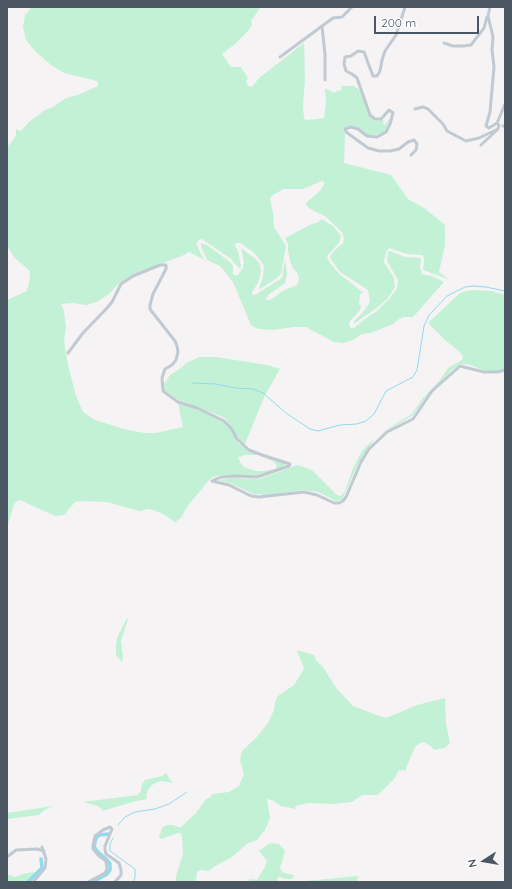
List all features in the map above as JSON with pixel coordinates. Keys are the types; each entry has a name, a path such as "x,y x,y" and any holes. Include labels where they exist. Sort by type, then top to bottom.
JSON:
{"street":[{"path":"280,57 333,18 342,17 352,7"},
{"path":"405,7 396,35 385,51 380,71 377,76 373,76 364,52 358,51 345,57 344,64 346,71 357,78 370,115 375,119 381,119 389,110 393,113 390,124 386,132 377,136 367,136 358,129 351,127 345,129 346,132 368,148 379,151 399,149 408,142 414,140 417,144 416,150 411,155"},
{"path":"444,43 463,46 471,45 484,28 490,7"},
{"path":"488,16 493,37 492,50 494,67 490,112 486,126 489,128 498,123"},
{"path":"322,26 325,54 325,80"},
{"path":"481,145 498,129 498,123 505,104"},
{"path":"415,109 423,107 428,109 443,124 447,131 466,140 479,138 498,129"},
{"path":"68,353 83,333 112,302 121,284 133,276 160,265 166,265 166,269 153,294 150,305 150,309 175,341 178,352 176,360 172,365 165,369 162,378 163,391 178,402 197,408 224,421 231,428 237,439 249,450 290,464 289,466 257,477 221,477 212,481 229,485 251,496 259,497 304,492 317,495 334,503 339,503 346,497 361,462 369,449 387,432 413,419 432,391 460,366 484,372 497,372 505,370"},
{"path":"88,882 105,873 107,869 106,861 93,849 93,845 95,836 110,827 112,829 105,846 106,854 119,863 121,870 121,876 115,882"},
{"path":"33,882 45,868 46,863 42,847"},
{"path":"7,857 16,850 37,849 44,851"}],"green space":[{"path":"32,7 261,7 251,21 252,25 248,31 222,54 231,67 241,67 248,78 246,82 248,86 252,87 259,78 304,43 304,119 324,118 326,102 325,88 334,93 339,90 341,91 342,86 354,86 357,88 360,91 371,118 376,121 384,121 383,123 385,125 392,115 384,132 376,135 367,135 351,126 345,127 343,130 345,134 344,163 391,175 408,199 424,208 445,225 445,245 439,272 448,279 423,270 424,257 422,255 407,254 389,248 386,252 384,262 394,278 395,287 388,298 378,307 355,323 353,323 370,302 368,290 340,272 330,257 333,252 343,243 344,238 342,232 326,217 306,205 307,202 320,191 325,183 322,181 303,189 283,189 270,198 274,227 286,246 281,274 260,289 264,266 252,251 240,243 236,243 235,246 238,251 241,266 240,269 231,259 202,239 196,243 205,260 189,252 134,274 118,284 110,293 97,302 86,305 73,303 61,304 64,311 66,327 64,341 68,365 76,396 83,412 95,420 124,429 144,433 156,433 183,427 178,403 198,410 225,423 238,443 258,455 238,457 244,467 256,471 275,469 277,466 274,462 261,456 286,464 281,468 257,476 221,475 213,477 187,507 181,518 175,522 163,514 153,510 149,509 139,511 107,502 75,502 64,515 55,516 20,500 14,504 7,528 7,300 27,291 30,271 15,258 7,246 7,149 16,135 16,129 21,131 29,122 45,110 53,107 66,98 78,95 98,86 97,81 64,73 51,65 35,51 26,40 23,27 25,15"},
{"path":"322,219 334,227 341,236 339,243 327,257 330,263 339,274 363,293 360,294 360,310 350,321 349,325 351,328 354,328 376,312 390,298 397,288 398,280 387,261 388,252 390,251 405,257 420,258 422,274 432,276 444,282 413,317 404,317 393,324 371,333 362,334 353,340 343,343 334,342 306,327 273,330 258,329 251,325 233,282 220,266 207,260 201,243 207,245 230,262 233,266 233,274 235,275 238,275 243,268 244,262 241,248 257,260 260,264 261,272 258,283 252,292 252,294 255,295 282,278 285,259 287,273 285,283 268,295 266,300 270,300 283,291 297,285 299,280 298,274 292,267 288,244 285,238 314,223 317,223"},
{"path":"476,290 492,291 505,295 505,368 497,371 485,371 471,365 461,364 452,370 426,397 413,415 379,436 412,414 448,368 462,360 463,357 460,352 428,323 460,293"},
{"path":"199,357 216,357 267,365 280,369 265,395 245,444 239,439 225,418 179,400 164,390 164,384 170,375 186,363"},
{"path":"375,438 357,466 342,500 336,501 318,492 304,490 268,495 253,494 230,483 217,480 231,478 259,479 297,465 313,471 337,495 341,496 345,491 353,468 362,451"},
{"path":"127,618 128,619 121,641 123,657 122,662 116,655 116,646 117,638"},
{"path":"297,650 314,655 337,689 353,706 376,715 386,718 417,705 445,698 446,723 450,743 445,748 434,750 424,742 420,743 416,746 412,754 406,771 398,771 395,778 378,795 362,795 352,802 333,804 308,803 295,806 296,809 281,806 272,800 267,799 270,818 265,830 257,840 248,843 232,857 209,871 201,870 197,872 196,880 193,882 176,882 176,876 183,854 181,833 161,839 159,837 162,828 167,825 181,827 196,813 206,799 211,797 212,794 229,792 239,786 244,774 240,760 242,751 256,738 268,723 278,696 294,685 304,669"},
{"path":"166,773 170,780 174,783 161,781 155,783 148,790 146,795 147,799 102,811 102,809 97,806 83,802 138,795 145,780 162,776"},
{"path":"53,806 43,811 39,815 7,819 7,813"},
{"path":"270,843 279,844 285,851 280,869 284,873 294,875 292,879 280,877 277,878 278,881 281,882 249,882 249,879 257,880 265,867 267,861 259,851"},
{"path":"38,872 29,882 7,882 7,874 15,877 26,873"},
{"path":"358,876 357,882 306,881"}],"waterway":[{"path":"193,383 216,384 236,388 253,389 263,393 286,413 310,429 318,431 340,425 357,424 366,421 374,414 386,391 413,377 417,370 424,326 429,315 447,296 465,287 473,286 505,291"},
{"path":"118,825 125,817 135,812 155,809 169,804 187,792"},
{"path":"93,882 107,874 110,870 110,864 94,846 96,838 99,835 109,834"},
{"path":"113,838 110,844 110,851 135,869 135,878 133,882"},
{"path":"28,882 42,868 41,859"}]}
